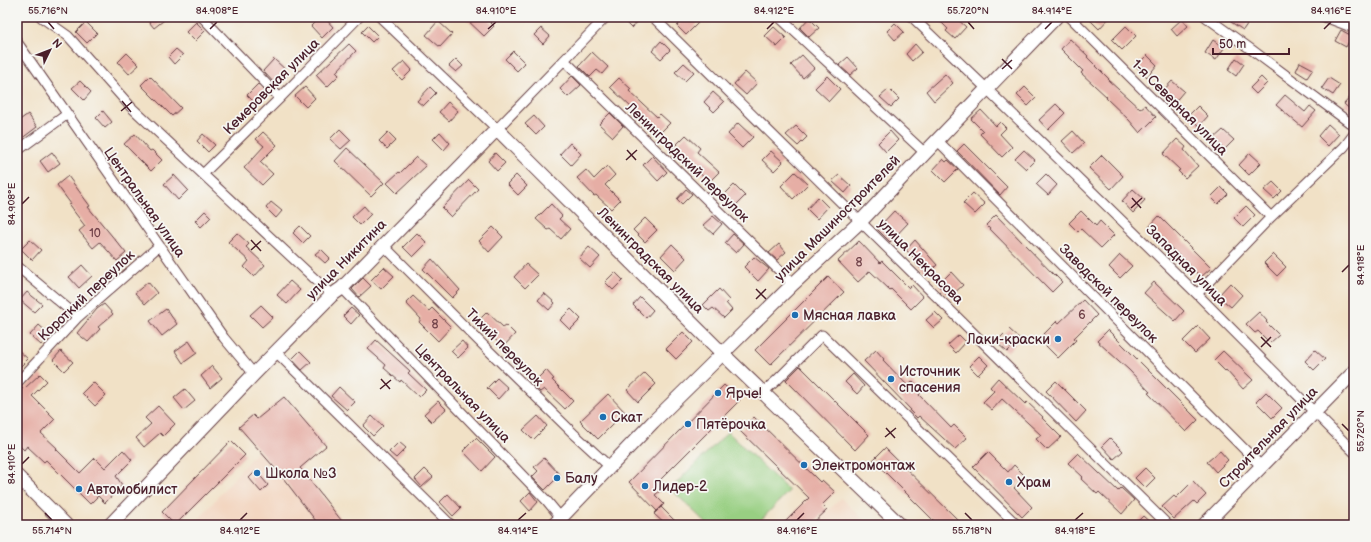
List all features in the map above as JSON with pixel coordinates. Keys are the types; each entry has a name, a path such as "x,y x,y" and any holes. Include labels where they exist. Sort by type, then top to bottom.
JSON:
{"street":[{"name":"Центральная улица","path":"41,17 68,36 131,107 203,174 337,291 547,501 558,522"},
{"path":"202,17 280,98"},
{"name":"Кемеровская улица","path":"203,174 359,17"},
{"name":"Ленинградская улица","path":"380,17 497,129 723,354 900,525"},
{"name":"улица Никитина","path":"110,525 254,374 606,17"},
{"name":"улица Некрасова","path":"654,17 1168,525"},
{"path":"780,17 925,153"},
{"name":"Западная улица","path":"912,17 988,89 1197,294 1354,452"},
{"name":"улица Машиностроителей","path":"558,522 675,400 793,284 861,221 1056,17"},
{"name":"1-я Северная улица","path":"1070,17 1271,217"},
{"path":"1206,17 1354,126"},
{"path":"1325,17 1354,28"},
{"name":"Центральная улица","path":"17,42 66,115 224,338 254,374"},
{"name":"Ленинградский переулок","path":"564,60 793,284"},
{"path":"17,151 66,115"},
{"path":"1197,294 1271,217 1344,147 1354,134"},
{"name":"Заводской переулок","path":"937,140 1261,466"},
{"name":"Тихий переулок","path":"383,244 480,342 610,467"},
{"name":"Короткий переулок","path":"17,383 78,317 159,246"},
{"path":"17,266 78,317"},
{"path":"763,392 822,335 1017,525"},
{"path":"276,352 451,525"},
{"name":"Строительная улица","path":"1204,525 1354,372"},
{"path":"17,476 65,525"}],"shaded area":[{"name":"Школа №3","path":"257,451 296,495 319,525 194,525"},
{"path":"841,498 869,525 814,525"}],"green space":[{"path":"728,432 789,491 756,525 708,525 671,489"}],"building":[{"path":"145,17 168,17 154,28"},
{"path":"320,17 324,17 333,27 322,38 311,26"},
{"path":"464,17 485,17 494,26 484,36"},
{"path":"630,17 643,17 631,28 625,22"},
{"path":"686,17 692,17 698,23 686,35 677,26"},
{"path":"936,17 955,17 966,27 955,39 946,31 948,29"},
{"path":"1087,17 1110,17 1099,29"},
{"path":"1234,17 1252,17 1243,30 1231,22"},
{"path":"809,18 819,28 809,37 800,28"},
{"path":"1182,19 1188,26 1177,36 1171,29"},
{"path":"438,21 452,34 440,47 426,35"},
{"path":"86,22 97,33 87,43 76,32"},
{"path":"196,22 205,31 195,41 186,32"},
{"path":"895,23 904,32 895,40 887,31"},
{"path":"368,26 378,36 372,42 362,32"},
{"path":"1126,26 1136,36 1122,50 1112,40"},
{"path":"774,27 786,38 777,47 765,36"},
{"path":"541,28 550,36 543,44 534,35"},
{"path":"1341,30 1352,36 1346,47 1335,41"},
{"path":"1070,39 1088,56 1087,57 1109,79 1108,80 1140,109 1145,105 1156,117 1140,133 1106,98 1107,97 1081,73 1083,71 1061,49"},
{"path":"1213,40 1224,48 1216,60 1205,53"},
{"path":"661,41 670,50 661,59 652,51"},
{"path":"349,44 356,51 336,72 339,75 327,87 316,75"},
{"path":"915,44 922,52 912,61 906,54"},
{"path":"176,49 183,55 174,64 168,57"},
{"path":"513,51 525,63 517,71 505,59"},
{"path":"592,52 608,67 602,74 597,70 590,77 579,66"},
{"path":"127,53 139,65 129,74 118,62"},
{"path":"802,55 814,68 803,78 791,65"},
{"path":"1147,55 1157,65 1147,77 1136,66"},
{"path":"848,57 858,68 850,75 839,65"},
{"path":"1236,58 1244,64 1236,76 1228,70"},
{"path":"274,59 289,73 277,86 263,71"},
{"path":"456,59 463,66 456,72 449,66"},
{"path":"404,61 412,70 402,80 393,71"},
{"path":"1300,62 1313,69 1307,78 1296,71"},
{"path":"684,63 694,72 685,81 675,72"},
{"path":"745,72 757,83 746,95 734,84"},
{"path":"945,74 953,83 934,101 926,91"},
{"path":"150,76 181,108 172,116 141,85"},
{"path":"572,76 581,85 568,97 560,89"},
{"path":"827,76 840,89 829,101 815,88"},
{"path":"1261,77 1267,83 1256,94 1250,88"},
{"path":"619,78 631,89 629,91 657,117 660,114 670,123 659,134 610,87"},
{"path":"1329,78 1340,85 1333,95 1322,88"},
{"path":"80,81 91,92 84,100 72,88"},
{"path":"1172,81 1184,91 1174,103 1162,92"},
{"path":"258,84 267,93 256,104 247,95"},
{"path":"305,87 315,98 306,107 295,96"},
{"path":"430,87 436,93 423,106 417,101"},
{"path":"1025,87 1036,98 1028,106 1017,95"},
{"path":"889,89 899,99 891,107 880,97"},
{"path":"713,92 724,102 714,112 704,102"},
{"path":"1354,93 1354,113 1344,104"},
{"path":"1285,95 1305,112 1310,106 1316,111 1302,127 1276,105"},
{"path":"448,102 458,111 449,121 439,112"},
{"path":"1056,104 1065,113 1048,130 1039,120"},
{"path":"1198,106 1208,116 1199,126 1188,116"},
{"path":"981,110 996,126 1000,122 1006,128 1000,134 1012,147 1002,157 980,134 983,131 971,119"},
{"path":"103,111 112,122 105,128 96,118"},
{"path":"610,113 623,126 613,137 599,124"},
{"path":"28,114 37,127 21,139 17,134 17,122"},
{"path":"534,116 544,127 536,135 525,124"},
{"path":"738,123 753,137 742,148 728,134"},
{"path":"1328,124 1339,134 1328,146 1318,136"},
{"path":"796,126 807,137 798,146 786,135"},
{"path":"340,129 351,140 341,149 330,139"},
{"path":"1223,130 1234,140 1224,150 1213,139"},
{"path":"890,131 898,140 886,152 878,143"},
{"path":"1073,131 1084,143 1073,153 1062,141"},
{"path":"263,132 277,145 260,162 273,174 262,185 244,168 264,146 256,139"},
{"path":"388,132 396,140 387,149 379,141"},
{"path":"440,132 450,143 444,150 433,139"},
{"path":"135,134 150,151 152,150 162,160 151,171 124,144"},
{"path":"203,134 215,145 208,152 197,141"},
{"path":"686,135 700,148 697,152 719,172 709,182 673,148"},
{"path":"1177,139 1186,147 1184,150 1198,166 1185,178 1178,171 1180,170 1163,154"},
{"path":"570,143 581,154 571,165 560,154"},
{"path":"964,144 1007,187 1000,195 957,151"},
{"path":"347,148 384,183 371,196 335,161"},
{"path":"1024,150 1035,160 1026,169 1015,159"},
{"path":"771,151 783,162 774,171 762,160"},
{"path":"52,152 60,163 48,172 40,161"},
{"path":"495,153 505,163 497,171 488,161"},
{"path":"1250,153 1261,163 1249,175 1239,165"},
{"path":"1102,155 1123,176 1111,189 1089,168"},
{"path":"652,156 667,172 658,181 643,165"},
{"path":"416,157 426,166 397,193 387,183 399,172 400,173"},
{"path":"943,159 946,162 948,160 958,169 945,182 933,170"},
{"path":"607,166 615,175 605,185 620,200 611,209 596,195 594,196 577,178 586,170 594,179"},
{"path":"795,172 808,184 793,199 781,186"},
{"path":"1046,174 1057,185 1048,195 1036,184"},
{"path":"174,175 188,190 178,200 164,184"},
{"path":"516,175 527,186 518,195 507,184"},
{"path":"839,175 851,186 845,193 832,181"},
{"path":"68,176 90,206 88,207 126,253 117,261 100,242 93,248 79,231 85,226 69,205 71,204 57,185"},
{"path":"469,180 478,189 451,217 442,208"},
{"path":"1273,182 1282,191 1274,199 1264,190"},
{"path":"734,185 745,196 733,208 722,197"},
{"path":"1221,187 1228,194 1218,204 1211,197"},
{"path":"686,189 692,194 682,204 677,199"},
{"path":"1133,189 1145,200 1133,213 1122,201"},
{"path":"973,193 985,204 975,214 963,203"},
{"path":"818,197 828,207 817,219 807,209"},
{"path":"271,202 282,211 276,218 266,208"},
{"path":"551,204 562,216 559,219 570,229 561,239 536,219"},
{"path":"364,206 371,214 360,225 352,217"},
{"path":"1246,206 1255,215 1243,227 1234,218"},
{"path":"205,211 211,217 201,227 195,221"},
{"path":"894,211 908,223 890,242 877,229"},
{"path":"1081,211 1096,226 1100,221 1114,235 1101,248 1081,229 1078,232 1069,223"},
{"path":"996,215 1062,282 1052,292 986,225"},
{"path":"713,216 722,224 713,234 703,225"},
{"path":"1159,216 1211,268 1201,277 1149,227"},
{"path":"645,218 657,230 645,242 633,230"},
{"path":"300,226 310,236 303,243 293,233"},
{"path":"493,227 503,237 489,252 479,241"},
{"path":"237,233 249,244 246,247 265,265 254,277 244,267 249,261 228,242"},
{"path":"417,233 427,243 413,257 403,247"},
{"path":"733,234 744,244 736,253 725,243"},
{"path":"30,240 41,250 32,260 21,249"},
{"path":"915,240 937,265 927,274 916,263 918,261 906,250"},
{"path":"859,241 880,263 882,261 909,288 912,285 923,297 911,309 870,271 858,282 838,261"},
{"path":"672,244 686,258 675,270 661,256"},
{"path":"779,244 786,252 777,260 769,253"},
{"path":"589,247 600,257 590,268 579,258"},
{"path":"321,249 330,258 325,263 315,254"},
{"path":"1273,254 1286,267 1277,276 1264,263"},
{"path":"1120,255 1132,266 1120,278 1109,267"},
{"path":"754,257 769,269 758,281 744,267"},
{"path":"432,259 460,290 452,298 423,269"},
{"path":"526,264 538,275 525,288 514,277"},
{"path":"82,265 92,276 79,288 69,277"},
{"path":"384,267 394,276 381,289 371,280"},
{"path":"615,272 623,280 613,290 605,282"},
{"path":"951,272 963,285 950,297 938,285"},
{"path":"828,277 844,292 770,365 755,350"},
{"path":"363,278 371,286 359,297 352,289"},
{"path":"290,281 300,290 287,304 277,295"},
{"path":"148,282 157,293 145,304 135,293"},
{"path":"1154,282 1184,311 1175,321 1144,293"},
{"path":"1230,283 1242,295 1231,307 1218,296"},
{"path":"719,289 729,300 726,303 732,310 724,318 713,308 709,311 703,305"},
{"path":"27,292 42,304 34,312 20,300"},
{"path":"544,293 555,303 549,310 538,300"},
{"path":"413,296 429,311 432,308 451,327 438,341 419,322 421,319 406,303"},
{"path":"640,297 653,310 646,318 633,305"},
{"path":"1083,300 1097,315 1074,338 1076,340 1058,358 1039,339 1057,321 1059,323"},
{"path":"104,304 113,314 98,327 100,329 88,342 77,333 97,309"},
{"path":"261,305 273,317 262,327 250,315"},
{"path":"351,308 359,315 351,324 343,316"},
{"path":"166,309 177,324 162,336 150,321"},
{"path":"571,309 581,319 570,330 560,320"},
{"path":"487,312 503,327 506,325 515,334 503,347 477,322"},
{"path":"935,312 943,320 934,328 926,320"},
{"path":"1259,312 1267,321 1266,322 1279,335 1270,343 1258,331 1255,333 1246,324"},
{"path":"39,325 50,335 41,345 30,335"},
{"path":"1198,326 1210,339 1195,353 1183,341"},
{"path":"1009,329 1020,339 1007,352 996,342"},
{"path":"1108,330 1198,420 1186,432 1148,393 1150,392 1129,370 1097,341"},
{"path":"683,332 693,342 676,359 666,349"},
{"path":"959,335 966,342 956,353 948,345"},
{"path":"376,340 410,371 408,373 426,390 419,397 401,380 400,382 384,368 386,365 368,349"},
{"path":"189,341 197,353 183,363 175,351"},
{"path":"462,341 468,348 458,358 451,351"},
{"path":"17,349 28,359 17,370"},
{"path":"876,350 884,359 883,360 908,386 913,381 922,391 919,395 951,428 954,425 967,438 955,449 919,416 917,418 864,361"},
{"path":"1315,350 1325,359 1314,370 1305,361"},
{"path":"61,351 73,362 64,371 53,360"},
{"path":"300,351 311,362 302,370 292,359"},
{"path":"1223,351 1253,380 1243,389 1226,370 1225,371 1214,360"},
{"path":"979,356 988,365 978,375 969,366"},
{"path":"212,366 222,378 210,388 201,376"},
{"path":"800,366 869,435 855,450 786,380"},
{"path":"546,370 554,379 552,380 573,401 565,409 544,389 540,392 532,384"},
{"path":"645,373 656,384 638,402 627,390"},
{"path":"40,374 47,381 32,396 55,419 41,433 80,473 95,458 105,468 123,450 132,460 116,476 122,485 105,503 98,496 90,504 46,460 44,462 27,446 24,450 17,443 17,394"},
{"path":"853,374 864,386 857,394 845,382"},
{"path":"497,378 508,388 498,399 487,388"},
{"path":"998,378 1025,404 1027,402 1061,437 1047,450 1036,439 1041,435 1002,399 992,410 983,402 994,391 990,387"},
{"path":"1056,381 1086,411 1076,422 1046,391"},
{"path":"93,382 106,395 95,406 82,393"},
{"path":"724,385 740,400 656,484 661,490 655,495 664,504 657,511 629,482"},
{"path":"339,387 355,402 347,410 331,396"},
{"path":"185,389 195,401 184,410 174,398"},
{"path":"1266,392 1282,408 1272,418 1256,402"},
{"name":"Скат","path":"608,394 625,412 598,439 580,421"},
{"path":"284,397 326,446 300,468 345,525 319,525 280,474 239,427 253,415 257,419"},
{"path":"438,401 446,409 432,422 424,414"},
{"path":"158,406 175,424 163,436 160,433 144,447 136,438 151,424 145,418"},
{"path":"372,416 383,426 373,436 363,426"},
{"path":"538,416 547,426 533,440 523,430"},
{"path":"754,417 820,482 822,480 835,492 822,505 827,510 811,525 782,525 809,498 740,431"},
{"path":"476,438 495,457 482,471 463,451"},
{"path":"1110,438 1123,451 1114,459 1102,446"},
{"path":"231,441 245,455 175,525 162,512"},
{"path":"399,442 406,448 396,458 389,452"},
{"path":"885,448 963,525 938,525 873,460"},
{"path":"1220,451 1228,460 1216,472 1207,462"},
{"path":"988,452 1008,472 1014,465 1025,476 1014,488 1032,507 1022,517 973,467"},
{"path":"1078,453 1118,491 1121,488 1134,500 1122,514 1099,492 1097,494 1081,479 1083,477 1068,463"},
{"path":"544,458 560,475 545,490 532,477 538,471 534,467"},
{"path":"1145,468 1155,478 1145,488 1135,478"},
{"path":"425,469 433,477 422,487 415,479"},
{"path":"256,471 268,485 261,492 249,478"},
{"path":"1193,481 1206,495 1197,504 1194,501 1174,519 1162,507 1174,496 1176,498"},
{"path":"530,492 538,502 530,511 521,501"},
{"path":"448,494 461,508 453,516 440,502"},
{"path":"661,507 679,525 666,525 654,514"},
{"path":"1143,516 1153,525 1134,525"}],"place":[{"name":"Мясная лавка","path":"795,315"},
{"name":"Лаки-краски","path":"1058,339"},
{"name":"Источник спасения","path":"891,379"},
{"name":"Ярче!","path":"718,393"},
{"name":"Скат","path":"603,417"},
{"name":"Пятёрочка","path":"688,424"},
{"name":"Электромонтаж","path":"804,465"},
{"name":"Школа №3","path":"257,473"},
{"name":"Балу","path":"557,478"},
{"name":"Храм","path":"1009,482"},
{"name":"Лидер-2","path":"645,486"},
{"name":"Автомобилист","path":"79,489"}]}
